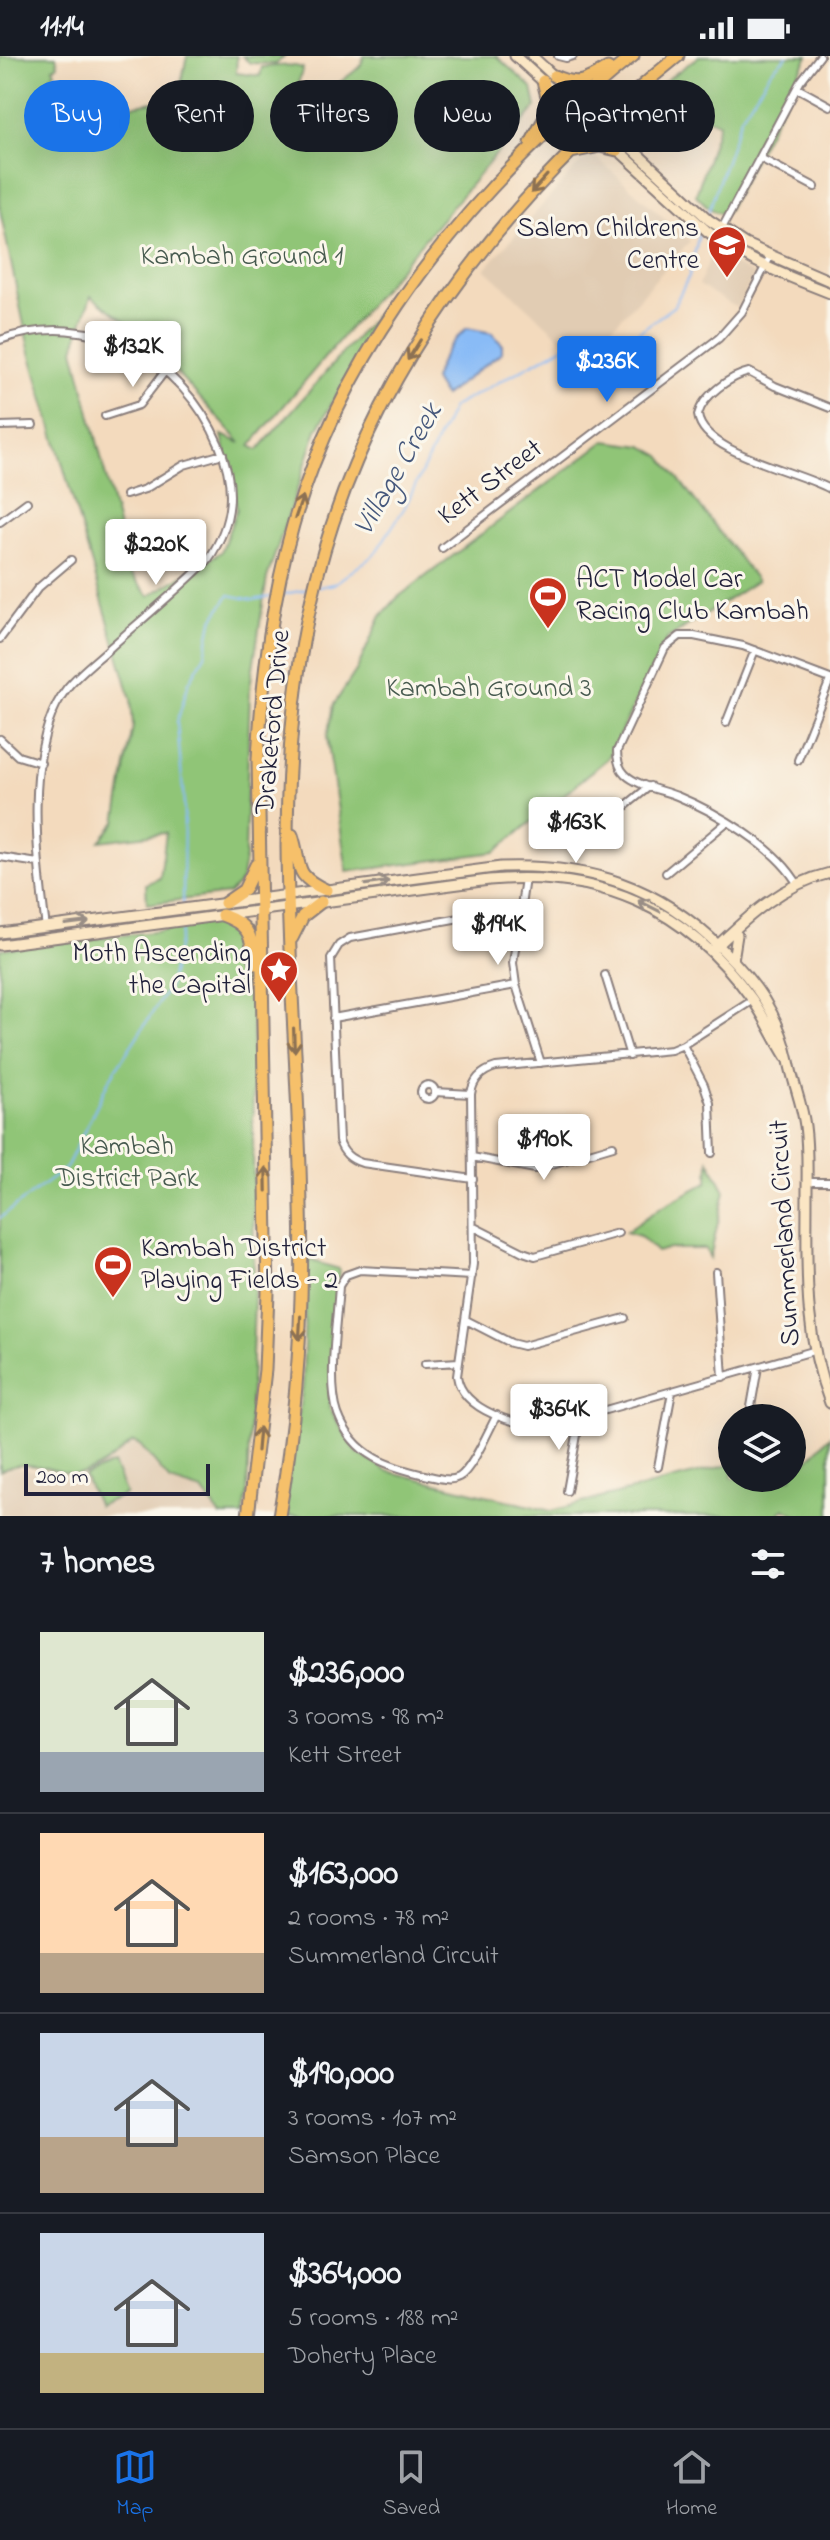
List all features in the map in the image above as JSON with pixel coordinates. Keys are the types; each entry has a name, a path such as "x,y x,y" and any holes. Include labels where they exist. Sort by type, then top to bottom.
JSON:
{"highway":[{"name":"Drakeford Drive","path":"649,80 678,56"},
{"path":"529,147 550,108 548,79 578,84 628,60"},
{"name":"Drakeford Drive","path":"604,80 628,60"},
{"name":"Drakeford Drive","path":"248,1516 263,1385 268,1293 259,854 260,723 279,582 297,512 332,422 372,346 429,261 479,200 536,141"},
{"path":"566,154 574,152"},
{"name":"Drakeford Drive","path":"279,1516 295,1396 301,1291 301,1202 288,823 296,696 311,601 345,491 406,363 458,283 517,208 566,154"},
{"path":"288,823 299,870 307,880 326,890"},
{"path":"259,854 247,886 223,909 249,933 261,980"},
{"path":"290,944 303,916 321,902"}],"street":[{"path":"515,56 548,79"},
{"path":"532,56 548,79"},
{"path":"558,56 573,56"},
{"path":"719,234 797,88 820,56"},
{"path":"797,88 830,106"},
{"path":"627,152 704,222 765,267 830,293"},
{"path":"760,158 815,187"},
{"path":"719,234 830,281"},
{"name":"Kett Street","path":"442,548 719,338 742,312 770,257"},
{"path":"0,340 48,330 86,332 125,344 166,370 199,407 223,454 230,480 231,502 227,524 217,546 197,571 69,686 49,720 36,819 38,863 48,938"},
{"path":"105,416 139,405 166,370"},
{"path":"830,408 749,372 737,376 705,400 698,415 700,423 722,444 830,489"},
{"path":"0,426 33,425"},
{"path":"126,495 145,489 184,465 223,454"},
{"path":"0,522 27,502"},
{"path":"0,639 38,588 71,560"},
{"path":"798,760 830,680 755,650 687,635 673,640 665,648 617,751 625,774 680,797 727,822 776,858 798,885"},
{"path":"726,723 755,650"},
{"path":"0,739 18,756 41,763"},
{"path":"581,842 650,786"},
{"path":"666,873 727,822"},
{"path":"0,857 38,863"},
{"path":"527,866 513,955 516,985 541,1063"},
{"name":"Summerland Circuit","path":"223,909 289,900 326,890 501,867 576,870 626,883 669,904 706,933 717,951 757,997"},
{"path":"717,951 746,917 798,885 830,873"},
{"name":"Summerland Circuit","path":"289,900 321,902 525,878 579,882 629,896 674,920 733,960 757,997 788,1060 800,1096 805,1127 807,1182 807,1292 813,1351 830,1403"},
{"path":"0,933 195,907 223,909"},
{"path":"473,1179 362,1163 347,1156 339,1141 331,958 350,938 520,907"},
{"path":"0,945 196,919 223,909"},
{"path":"706,933 735,932"},
{"path":"733,960 735,932"},
{"path":"605,975 630,1056"},
{"path":"333,1018 516,985"},
{"path":"757,997 683,1045 665,1052 489,1069 475,1079 471,1094 472,1276 457,1376 460,1390 472,1402 514,1423 549,1426 813,1351"},
{"path":"683,1045 707,1091 712,1153"},
{"path":"435,1092 471,1094"},
{"path":"472,1157 535,1169 613,1146"},
{"path":"807,1182 830,1182"},
{"path":"474,1227 535,1256 618,1233"},
{"path":"472,1276 360,1270 346,1275 339,1286 334,1383 336,1405 351,1439 373,1459 394,1468 448,1480 459,1477 467,1469 497,1415"},
{"path":"716,1272 723,1377"},
{"path":"466,1320 523,1346 625,1318"},
{"path":"425,1364 459,1362"},
{"path":"751,1404 758,1367"},
{"path":"658,1467 672,1392"},
{"path":"567,1491 580,1418"}],"shaded area":[{"path":"590,152 690,241 584,359 485,269"},
{"name":"Salem Childrens Centre","path":"714,254 754,275 737,308 699,285"},
{"path":"132,1444 139,1446 168,1482 201,1492 220,1516 0,1516 0,1474 13,1468 83,1475 113,1460"}],"green space":[{"name":"Kambah Ground 1","path":"0,56 56,56 58,65 53,68 55,72 48,80 24,80 24,152 130,152 130,106 146,103 146,152 254,152 254,80 182,80 187,56 237,56 236,73 260,76 262,67 287,65 303,68 299,80 270,80 270,152 398,152 398,80 343,80 360,67 364,56 496,56 532,88 536,107 520,126 520,80 414,80 414,152 498,152 250,446 258,450 393,295 317,430 267,578 250,687 242,880 229,894 147,904 146,884 160,878 166,833 100,841 116,822 133,726 131,699 29,349 0,210","holes":["91,296 140,332 241,443 222,435 237,509 221,552 149,596 130,573 74,349"]},
{"path":"242,56 285,56 276,64 250,63"},
{"path":"699,56 808,56 726,213 713,210 696,195 710,152 715,152 719,123 715,121 715,80 667,80"},
{"name":"Kambah Ground 3","path":"605,441 643,446 661,456 757,581 667,639 608,758 495,852 347,872 327,737 333,706 357,669 381,616 397,598"},
{"name":"Kambah District Park","path":"218,921 240,928 252,961 254,1301 247,1496 243,1516 221,1516 202,1491 170,1481 140,1445 133,1442 85,1473 66,1473 23,1465 0,1471 0,949 161,931"},
{"path":"709,1160 725,1191 710,1258 706,1249 657,1252 640,1236 626,1232 661,1207 708,1182"},
{"path":"306,1259 339,1269 330,1409 356,1452 387,1471 551,1511 718,1468 718,1492 806,1492 806,1462 830,1436 830,1516 798,1516 784,1508 777,1516 283,1516 303,1385"},
{"path":"113,1464 126,1494 98,1506 84,1476"}],"water":[{"path":"467,328 492,333 502,344 502,352 444,396 434,380 436,372 446,351"}],"waterway":[{"name":"Village Creek","path":"708,213 741,117 772,70 787,56"},
{"name":"Village Creek","path":"319,587 334,584 374,555 405,507 453,407 580,338 634,335 640,331 674,306 689,276 700,230"},
{"name":"Village Creek","path":"280,595 309,589"},
{"name":"Village Creek","path":"183,906 184,804 177,722 189,682 205,655 212,621 229,595 253,600 270,597"},
{"name":"Village Creek","path":"0,1218 66,1168 109,1080 169,987 183,924"}],"place":[{"name":"Salem Childrens Centre","path":"727,279"},
{"name":"ACT Model Car Racing Club Kambah","path":"548,630"},
{"name":"Moth Ascending the Capital","path":"279,1004"},
{"name":"Kambah District Playing Fields - 2","path":"113,1299"}]}
